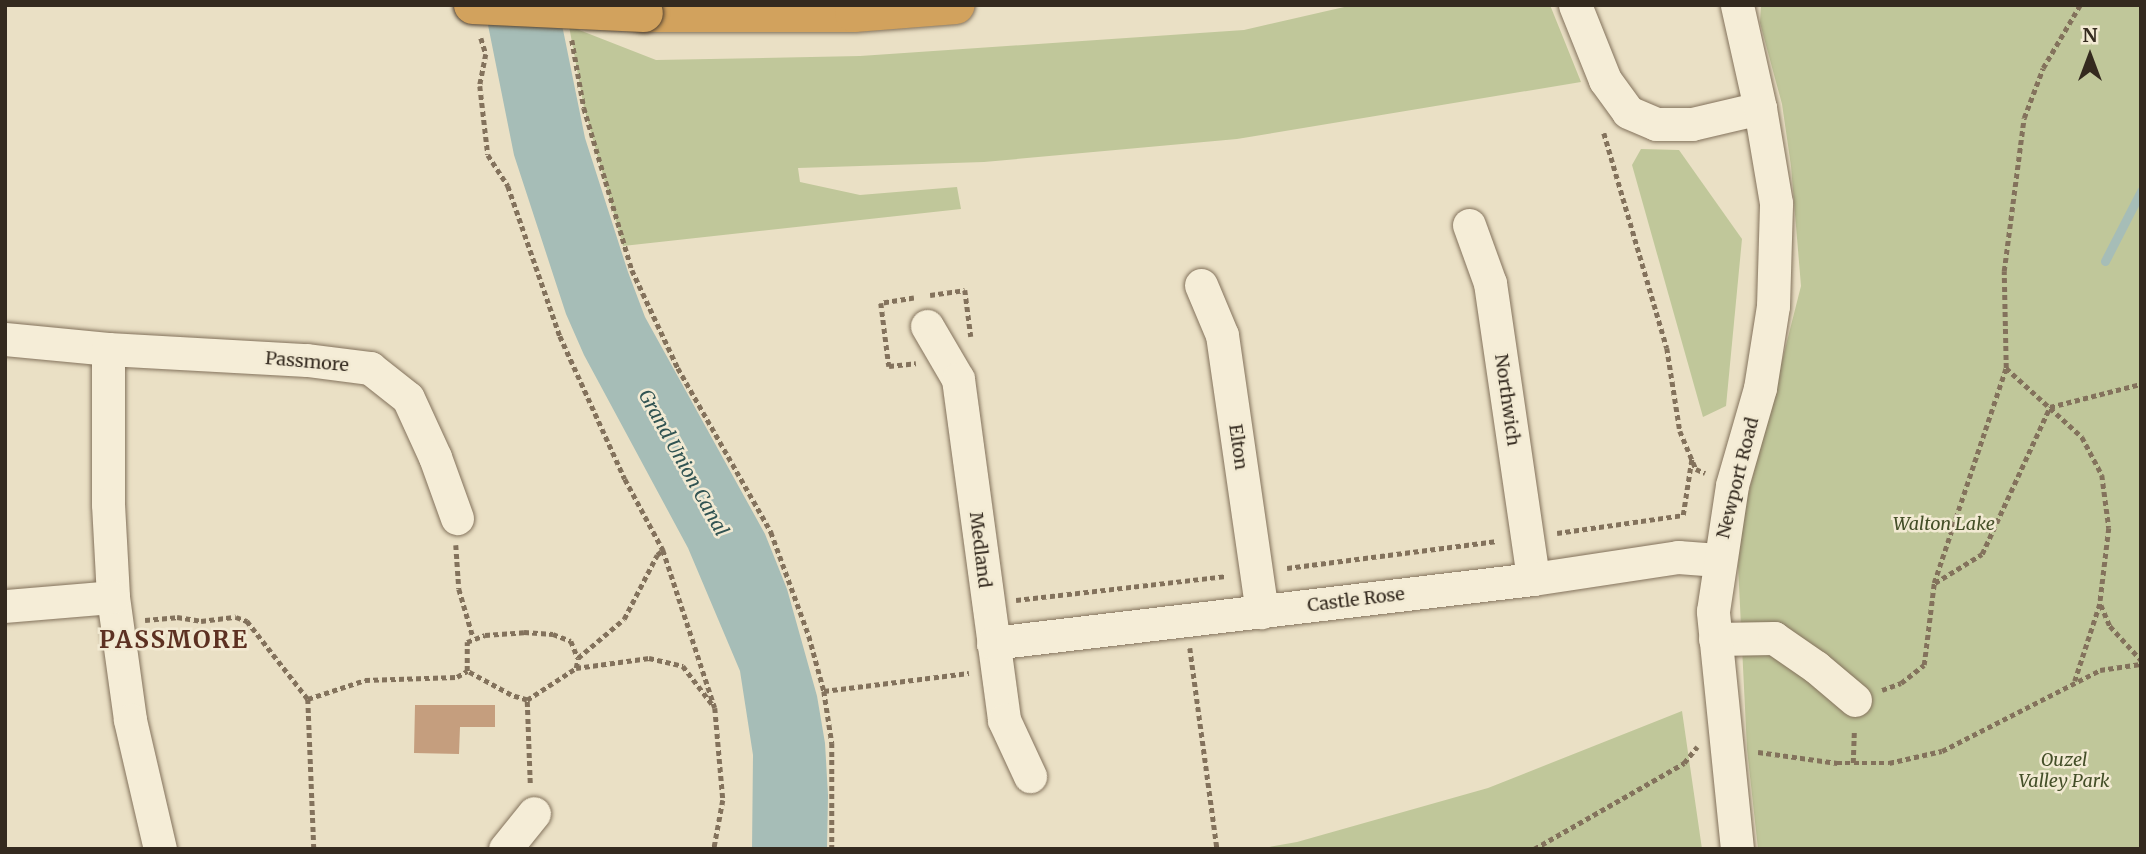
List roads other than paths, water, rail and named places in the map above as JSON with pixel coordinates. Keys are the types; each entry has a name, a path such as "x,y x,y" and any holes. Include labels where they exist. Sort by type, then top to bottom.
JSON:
{"highway":[{"path":"476,18 644,13 854,13 956,5"}],"street":[{"path":"1575,5 1605,80 1628,112 1656,124 1692,124 1760,108"},
{"name":"Newport Road","path":"1737,5 1760,108 1776,203 1773,306 1760,388 1732,485 1718,560 1713,611 1737,849"},
{"name":"Northwich","path":"1469,225 1490,283 1533,579"},
{"name":"Elton","path":"1201,285 1222,335 1262,612"},
{"name":"Medland","path":"927,326 958,379 1004,720 1030,776"},
{"name":"Passmore","path":"5,339 108,349 307,360 370,368 408,398 435,457 457,518"},
{"path":"108,349 108,504 115,610 130,720 160,849"},
{"name":"Castle Rose","path":"995,656 1186,621 1533,579 1678,557 1718,560"},
{"path":"5,606 115,610"},
{"path":"1715,639 1774,638 1816,667 1855,700"},
{"path":"505,849 534,813"}],"water":[{"name":"Grand Union Canal","path":"484,5 558,5 585,138 645,317 765,534 787,589 817,696 825,743 827,849 752,849 753,755 740,671 688,548 584,355 566,314 514,155"}],"waterway":[{"path":"2105,261 2141,191"}],"district":[{"name":"PASSMORE","path":"174,640"}],"park label":[{"name":"Walton Lake","path":"1944,524"},
{"name":"Ouzel Valley Park","path":"2064,771"}]}
